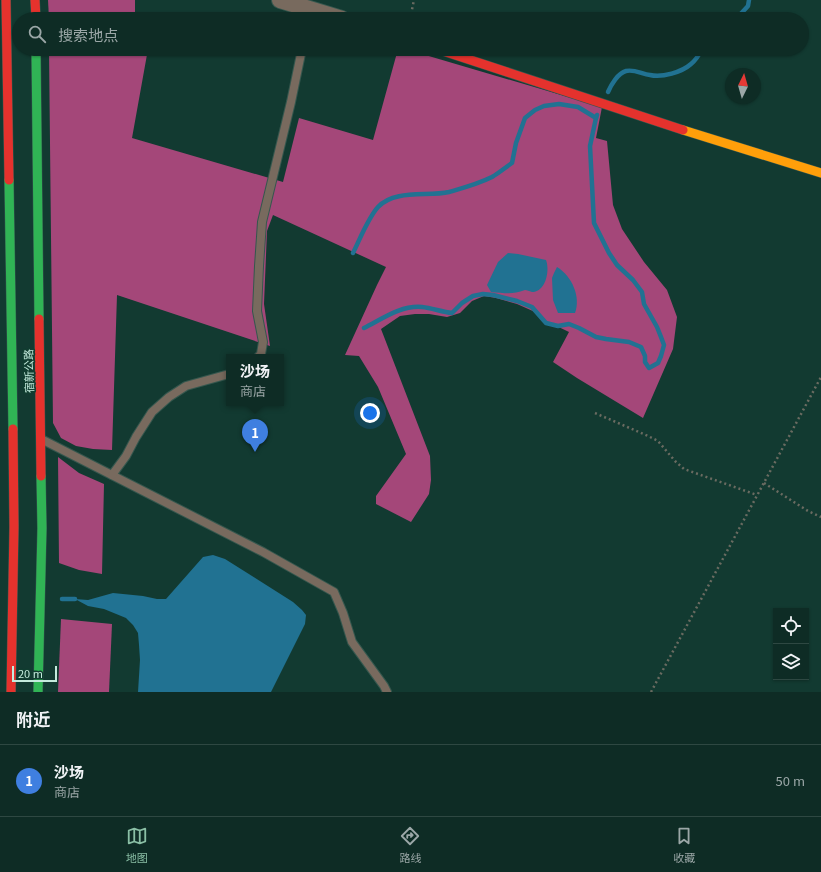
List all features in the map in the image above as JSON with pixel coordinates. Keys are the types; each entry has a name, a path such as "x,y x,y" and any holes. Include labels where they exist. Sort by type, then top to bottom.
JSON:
{"main road":[{"name":"宿新公路","path":"6,0 14,527 11,692"},
{"path":"35,0 36,12"},
{"name":"宿新公路","path":"36,56 42,528 38,692"},
{"path":"458,56 707,137 821,172"}],"street":[{"path":"280,0 305,12"}],"lane":[{"path":"262,354 263,342 257,311 258,266 262,222 301,56"},
{"path":"112,475 126,456 136,436 152,412 169,397 186,386 226,375"},
{"path":"41,439 263,552 334,592 343,613 352,642 387,692"}],"path":[{"path":"411,12 414,0"},
{"path":"651,692 821,378"},
{"path":"595,413 658,441 684,470 757,495"},
{"path":"764,483 808,511 821,517"}],"shaded area":[{"path":"48,0 135,0 135,12 49,12"},
{"path":"49,56 147,56 132,138 283,182 299,118 373,140 396,56 429,56 602,107 596,138 607,141 613,205 622,229 644,262 667,290 677,317 673,349 643,418 553,362 569,332 542,319 535,312 517,304 484,296 472,301 460,313 447,317 429,314 400,316 381,329 430,456 431,480 429,494 411,522 376,504 376,496 406,454 378,387 359,356 345,355 386,267 273,215 267,231 264,304 270,346 117,295 112,450 76,446 61,438 53,423"},
{"path":"58,457 79,473 104,484 102,574 79,570 59,563"},
{"path":"61,619 112,624 109,692 58,692"}],"water":[{"path":"508,253 546,260 547,275 544,285 537,291 532,292 525,290 512,293 491,292 487,285 498,262"},
{"path":"557,267 567,276 574,287 577,300 575,313 558,313 553,300 552,278"},
{"path":"213,555 225,559 293,602 306,615 305,624 271,692 138,692 140,660 139,645 138,633 133,625 126,618 104,609 88,606 75,599 88,600 113,593 166,599 203,557"}],"waterway":[{"path":"742,12 748,6 749,0"},
{"path":"608,92 615,80 623,72 632,71 655,76 672,74 687,67 698,56"},
{"path":"353,253 371,217 378,207 385,201 402,196 449,192 492,177 512,163 516,143 525,118 535,110 544,106 559,104 578,107 596,118"},
{"path":"364,328 399,310 422,307 452,313 462,303 473,296 483,294 493,295 517,301 532,307 546,323 558,326 569,324 596,337 629,342 641,347 645,356 645,362 649,368 658,363 664,345 657,327 644,304 642,292 633,280 617,265 609,253 594,223 590,146 597,115"},
{"path":"62,599 75,599"}],"traffic: fast":[{"path":"36,56 39,319"},
{"path":"9,180 13,429"},
{"path":"38,692 42,528 41,476"}],"traffic: slow":[{"path":"683,130 821,173"}],"traffic: jam":[{"path":"6,0 9,180"},
{"path":"35,0 36,12"},
{"path":"458,56 683,130"},
{"path":"39,319 41,476"},
{"path":"11,692 14,527 13,429"}],"place":[{"name":"沙场","path":"255,452"}]}
